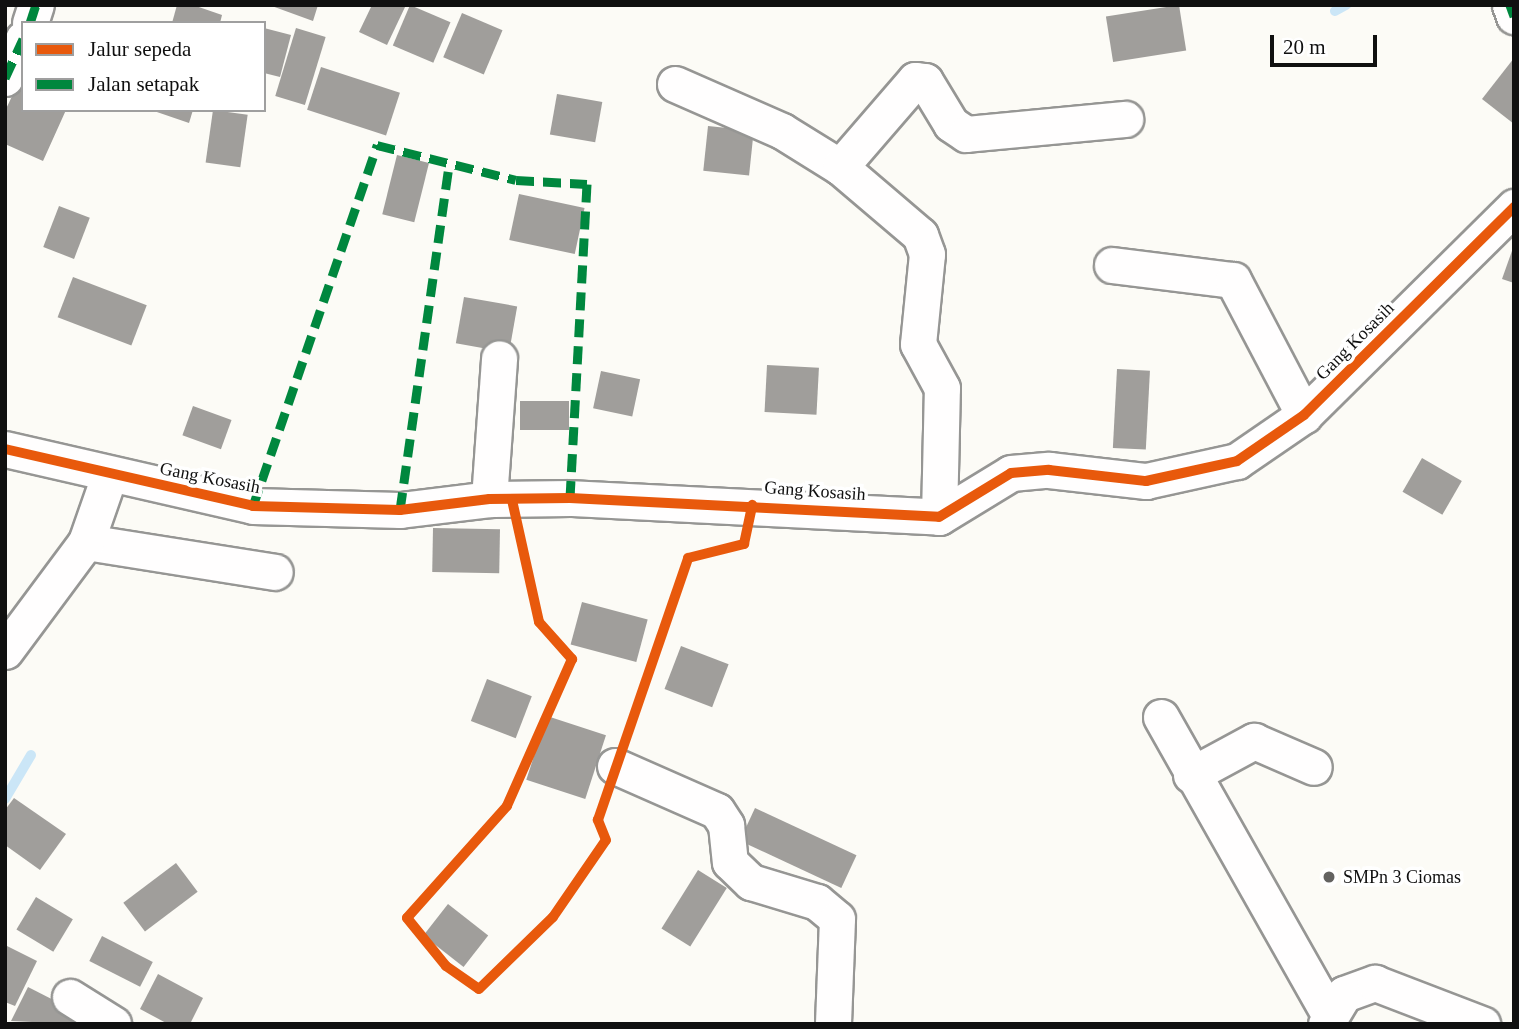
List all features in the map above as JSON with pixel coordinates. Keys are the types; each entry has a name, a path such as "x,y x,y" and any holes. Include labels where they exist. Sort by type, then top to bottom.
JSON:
{"street":[{"path":"1510,5 1514,16"},
{"path":"5,78 21,43"},
{"path":"840,167 915,80 925,81 951,124 965,135 1125,119"},
{"path":"675,85 782,131 840,167 920,236 927,254 918,344 942,388 939,517"},
{"name":"Gang Kosasih","path":"5,449 108,476 253,506 400,510 489,499 939,517 1011,474 1049,470 1120,482 1195,473 1237,461 1304,415 1514,207"},
{"path":"1112,265 1233,280 1304,415"},
{"path":"489,499 499,358"},
{"path":"5,651 86,542 108,476"},
{"path":"86,542 275,572"},
{"path":"1161,717 1328,1019 1354,987 1375,983 1482,1024"},
{"path":"1191,775 1254,741 1314,767"},
{"path":"615,766 717,811 726,825 730,862 751,882 817,902 837,919 833,1024"},
{"path":"70,997 113,1024"}],"building":[{"path":"177,5 193,5 222,15 220,21 173,21"},
{"path":"269,5 318,5 313,21"},
{"path":"372,5 406,5 387,45 359,32"},
{"path":"410,5 451,22 433,63 393,46"},
{"path":"1179,5 1186,50 1113,62 1106,17"},
{"path":"462,13 503,30 484,74 443,57"},
{"path":"296,28 326,37 305,105 275,96"},
{"path":"266,29 291,35 280,77 266,74"},
{"path":"1514,58 1514,124 1482,99"},
{"path":"321,67 400,93 386,135 307,110"},
{"path":"21,77 21,112 65,112 43,161 5,144 5,111"},
{"path":"557,94 602,102 595,142 550,134"},
{"path":"157,112 192,112 189,123"},
{"path":"213,112 248,115 240,167 206,162"},
{"path":"708,126 754,131 749,176 703,171"},
{"path":"397,155 429,163 414,222 382,214"},
{"path":"519,194 585,208 575,254 509,240"},
{"path":"59,206 90,218 74,259 43,247"},
{"path":"1514,249 1514,283 1502,279"},
{"path":"73,277 147,305 131,345 58,317"},
{"path":"464,297 517,306 509,353 456,343"},
{"path":"767,365 819,368 816,415 765,412"},
{"path":"1117,369 1150,371 1146,450 1113,448"},
{"path":"601,371 640,379 632,416 593,408"},
{"path":"520,401 569,401 569,430 520,430"},
{"path":"193,406 232,420 221,449 182,435"},
{"path":"1422,458 1462,481 1442,515 1402,492"},
{"path":"433,528 500,529 499,573 432,572"},
{"path":"582,602 648,620 636,662 571,645"},
{"path":"681,646 729,664 712,707 665,689"},
{"path":"487,679 532,696 516,738 471,721"},
{"path":"547,716 606,735 585,799 526,780"},
{"path":"14,798 66,834 40,870 5,845 5,810"},
{"path":"755,808 857,855 841,888 740,841"},
{"path":"176,863 198,892 145,931 123,903"},
{"path":"698,870 727,888 690,947 661,929"},
{"path":"36,897 73,919 53,952 16,930"},
{"path":"448,904 488,935 464,967 423,936"},
{"path":"102,936 153,962 140,987 89,961"},
{"path":"7,946 37,961 15,1006 5,1002"},
{"path":"158,974 203,998 190,1024 168,1024 140,1009"},
{"path":"28,987 79,1013 74,1024 11,1021"}],"waterway":[{"path":"1335,11 1346,5"},
{"path":"5,799 31,755"}],"marked path":[{"path":"31,21 36,5"},
{"path":"1510,5 1514,16"},
{"path":"5,78 21,43"},
{"path":"253,506 377,145 516,180 587,184 570,498"},
{"path":"400,510 449,165"}],"cycle path":[{"path":"5,449 253,506 400,510 489,499 570,498 939,517 1011,473 1049,470 1146,481 1237,461 1304,415 1514,207"},
{"path":"512,500 539,622 572,659 507,806 407,918 446,966 479,989 553,917 606,840 598,820 688,558 744,544 752,505"}],"place":[{"name":"SMPn 3 Ciomas","path":"1329,877"}]}
